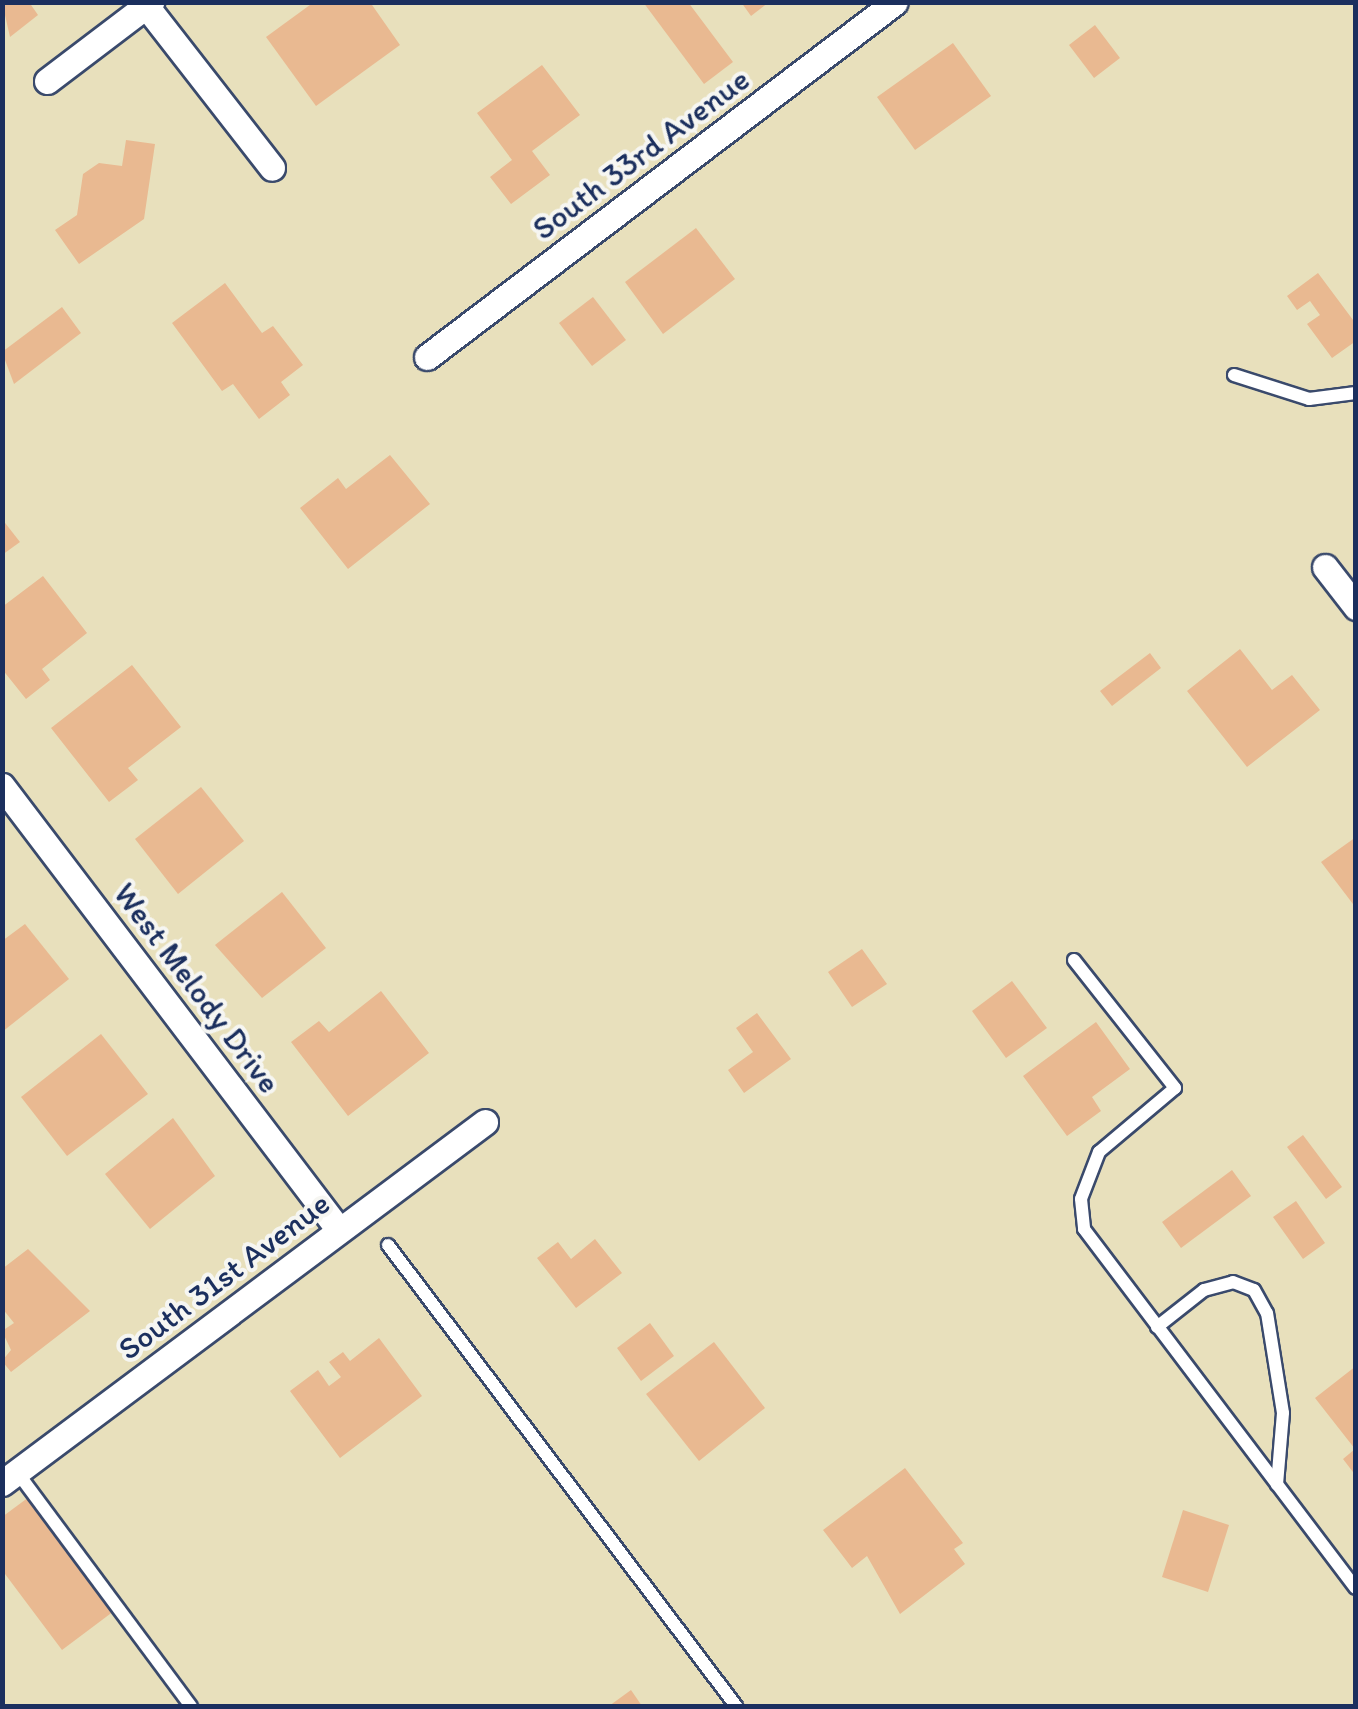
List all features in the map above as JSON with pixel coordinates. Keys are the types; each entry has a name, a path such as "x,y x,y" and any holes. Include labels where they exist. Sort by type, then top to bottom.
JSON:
{"street":[{"name":"South 33rd Avenue","path":"427,358 895,2"},
{"path":"46,81 147,4 272,168"},
{"path":"1325,567 1356,608"},
{"name":"West Melody Drive","path":"2,786 339,1230"},
{"name":"South 31st Avenue","path":"10,1477 485,1122"}],"lane":[{"path":"1234,375 1309,400 1356,393"},
{"path":"1074,960 1175,1088 1100,1152 1082,1199 1084,1230 1356,1588"},
{"path":"388,1244 736,1706"},
{"path":"1157,1327 1204,1290 1233,1282 1254,1290 1267,1312 1283,1412 1277,1486"},
{"path":"10,1477 191,1706"}],"building":[{"path":"2,2 29,2 38,15 10,37"},
{"path":"314,2 370,2 400,45 316,106 266,37"},
{"path":"643,2 688,2 733,62 704,84"},
{"path":"741,2 769,2 751,16"},
{"path":"1095,25 1120,58 1094,78 1069,45"},
{"path":"953,43 991,96 915,150 877,97"},
{"path":"542,65 580,115 532,151 550,175 511,204 490,177 512,160 477,113"},
{"path":"126,140 155,144 144,219 79,264 55,230 77,215 83,174 99,163 122,166"},
{"path":"696,228 735,279 663,334 625,282"},
{"path":"1318,273 1356,324 1356,341 1332,358 1307,324 1320,315 1310,301 1297,310 1287,296"},
{"path":"225,283 262,333 273,326 303,365 281,382 290,395 259,419 233,384 222,391 172,323"},
{"path":"593,297 626,340 592,366 559,323"},
{"path":"62,307 81,333 14,384 2,352"},
{"path":"390,455 430,504 348,569 300,508 338,478 346,489"},
{"path":"2,519 20,542 2,555"},
{"path":"43,576 87,633 42,669 50,680 26,699 2,669 2,607"},
{"path":"1240,649 1272,690 1292,675 1320,710 1247,767 1187,691"},
{"path":"1150,653 1161,668 1112,706 1100,691"},
{"path":"132,665 181,727 128,768 138,780 109,802 51,728"},
{"path":"201,787 244,841 178,894 135,839"},
{"path":"1356,837 1356,908 1321,862"},
{"path":"282,892 326,948 262,998 215,945"},
{"path":"25,924 69,979 2,1032 2,941"},
{"path":"862,949 887,984 852,1007 828,972"},
{"path":"1012,981 1047,1028 1006,1058 972,1011"},
{"path":"381,991 429,1053 348,1116 291,1042 319,1021 329,1032"},
{"path":"757,1013 791,1059 744,1093 728,1070 753,1052 736,1028"},
{"path":"1096,1022 1130,1069 1092,1097 1101,1111 1067,1136 1023,1076"},
{"path":"101,1034 148,1094 67,1156 21,1097"},
{"path":"173,1118 215,1176 150,1229 105,1174"},
{"path":"1303,1135 1342,1187 1326,1199 1287,1147"},
{"path":"1232,1170 1251,1196 1181,1248 1162,1222"},
{"path":"1296,1201 1325,1243 1303,1259 1273,1217"},
{"path":"595,1239 622,1273 576,1308 537,1258 558,1242 571,1259"},
{"path":"28,1249 90,1311 11,1372 2,1361 11,1350 2,1331 14,1323 2,1308 2,1269"},
{"path":"650,1323 674,1356 641,1381 617,1348"},
{"path":"379,1338 422,1396 340,1458 290,1391 318,1370 329,1386 341,1377 329,1362 343,1352 350,1361"},
{"path":"714,1342 765,1408 699,1461 646,1394"},
{"path":"1356,1366 1356,1476 1343,1459 1355,1449 1315,1398"},
{"path":"905,1468 963,1543 954,1549 965,1564 900,1614 867,1556 852,1568 823,1530"},
{"path":"29,1497 114,1611 62,1650 2,1570 2,1517"},
{"path":"1183,1510 1229,1525 1208,1592 1162,1577"},
{"path":"631,1690 642,1706 609,1706"}]}
